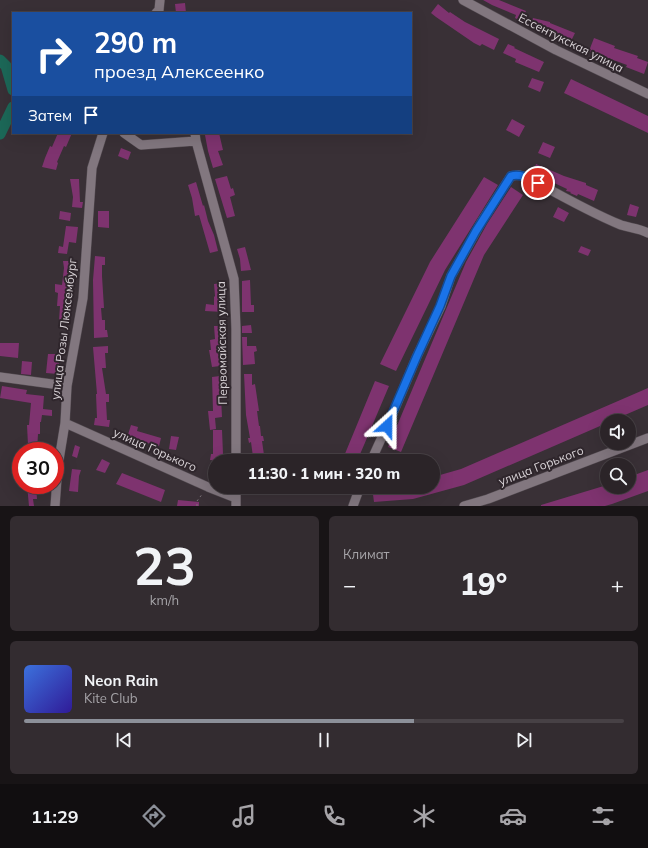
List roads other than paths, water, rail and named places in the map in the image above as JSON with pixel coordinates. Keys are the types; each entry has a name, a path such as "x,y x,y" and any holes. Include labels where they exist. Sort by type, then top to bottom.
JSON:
{"street":[{"path":"157,12 159,10 160,0"},
{"name":"Ессентукская улица","path":"463,0 556,50 648,94"},
{"name":"улица Розы Люксембург","path":"55,506 58,466 65,423 67,386 82,298 92,168 103,134"},
{"path":"125,134 141,145 195,137"},
{"name":"Первомайская улица","path":"195,137 234,279 236,329 236,454"},
{"path":"374,454 440,306 451,276 479,227 511,176 515,175 527,177 570,200 621,224 641,229 648,233"},
{"path":"0,378 67,386"},
{"name":"улица Горького","path":"65,423 208,487 236,502"},
{"name":"улица Горького","path":"464,506 488,499 648,438"},
{"path":"353,506 357,494"}],"waterway":[{"path":"0,60 6,66 12,87"},
{"path":"0,134 12,109"}]}
